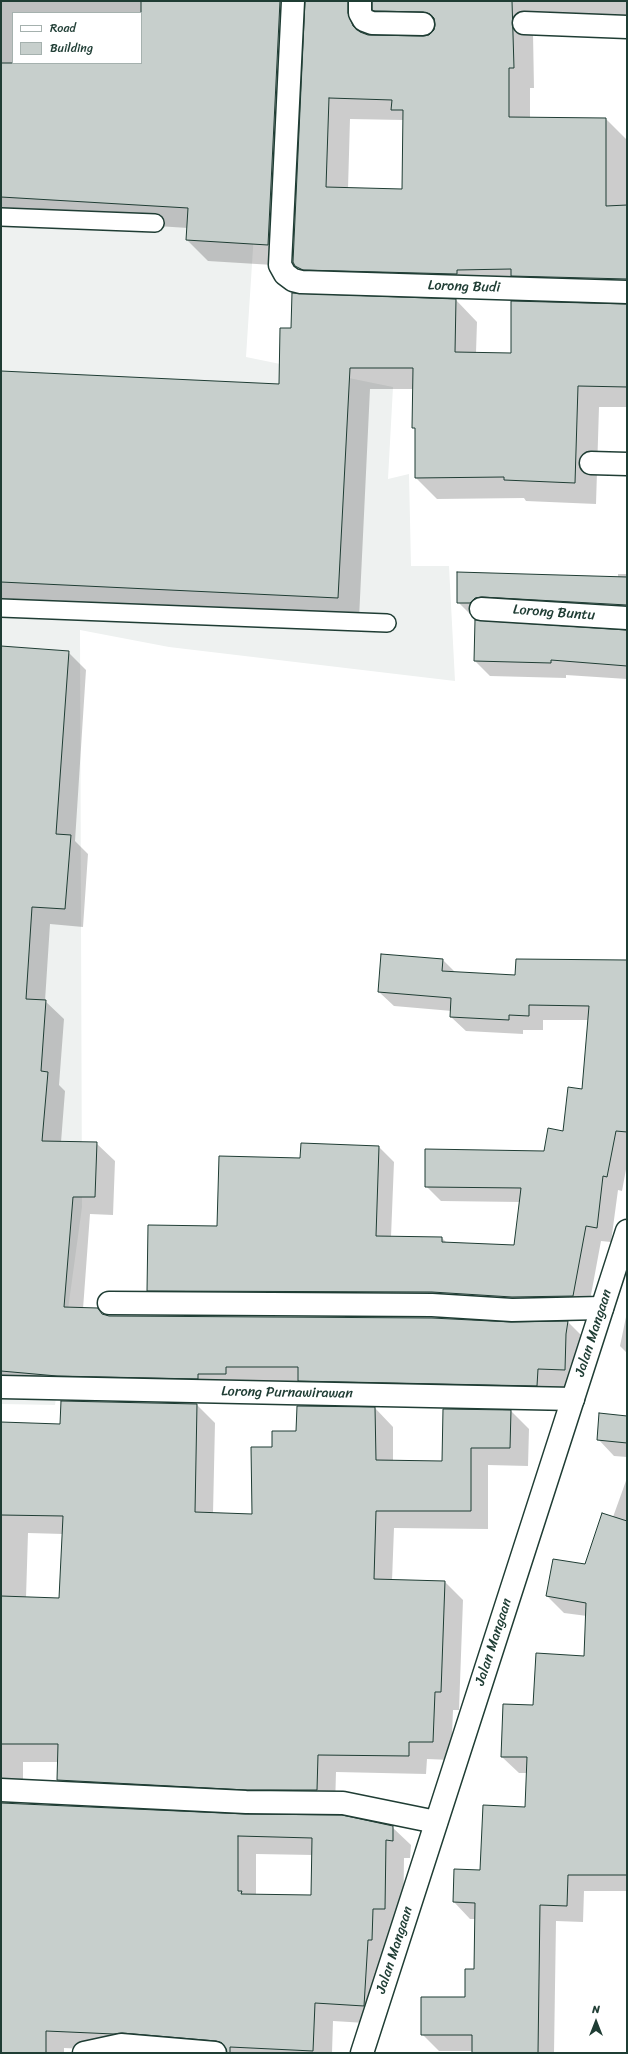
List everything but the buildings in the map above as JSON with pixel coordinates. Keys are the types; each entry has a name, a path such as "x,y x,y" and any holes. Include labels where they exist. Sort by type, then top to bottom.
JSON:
{"street":[{"name":"Lorong Budi","path":"293,1 280,265 285,274 293,280 301,282 627,292"},
{"path":"360,1 360,13 364,20 372,23 422,24"},
{"path":"524,23 627,27"},
{"path":"591,463 627,464"},
{"name":"Lorong Buntu","path":"482,609 627,618"},
{"name":"Jalan Mangaan","path":"362,2053 627,1231"},
{"path":"109,1303 432,1305 512,1310 602,1308"},
{"name":"Lorong Purnawirawan","path":"1,1387 572,1399"},
{"path":"1,1790 246,1802 343,1803 436,1822"},
{"path":"84,2053 121,2045 131,2045 215,2053"}],"lane":[{"path":"1,217 155,223"},
{"path":"1,608 387,622"}],"shaded area":[{"path":"1,1 269,1 246,357 393,387 388,479 409,474 411,566 449,566 455,681 169,647 80,630 82,1207 55,1405 1,1404"}]}
